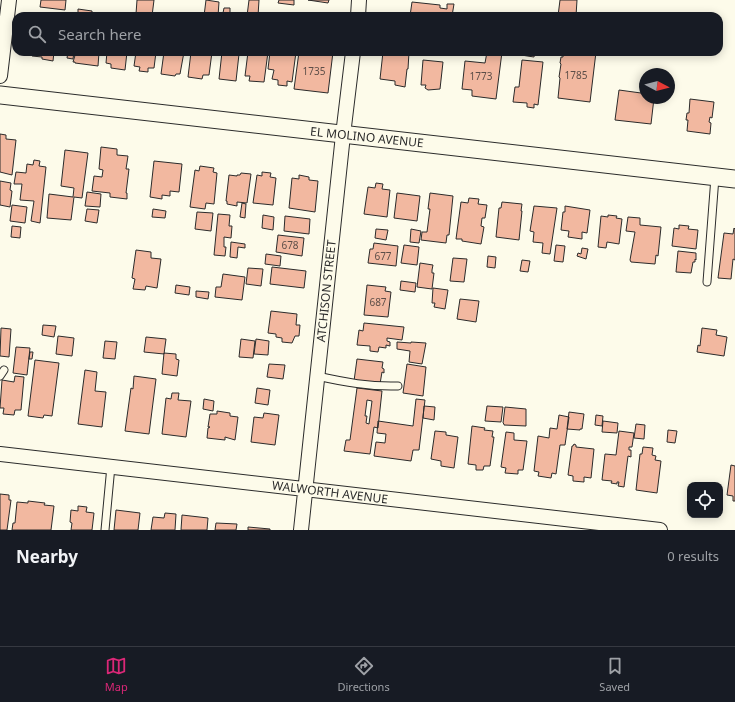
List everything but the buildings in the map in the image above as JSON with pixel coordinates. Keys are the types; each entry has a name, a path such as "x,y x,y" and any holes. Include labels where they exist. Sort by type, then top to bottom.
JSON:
{"street":[{"path":"0,76 9,0"},
{"path":"358,12 360,0"},
{"name":"ATCHISON STREET","path":"301,530 353,56"},
{"name":"EL MOLINO AVENUE","path":"0,95 735,179"},
{"name":"WALWORTH AVENUE","path":"0,454 660,530"}],"lane":[{"path":"708,282 715,176"},
{"path":"317,376 351,384 381,387 398,386"},
{"path":"105,530 111,466"}]}
